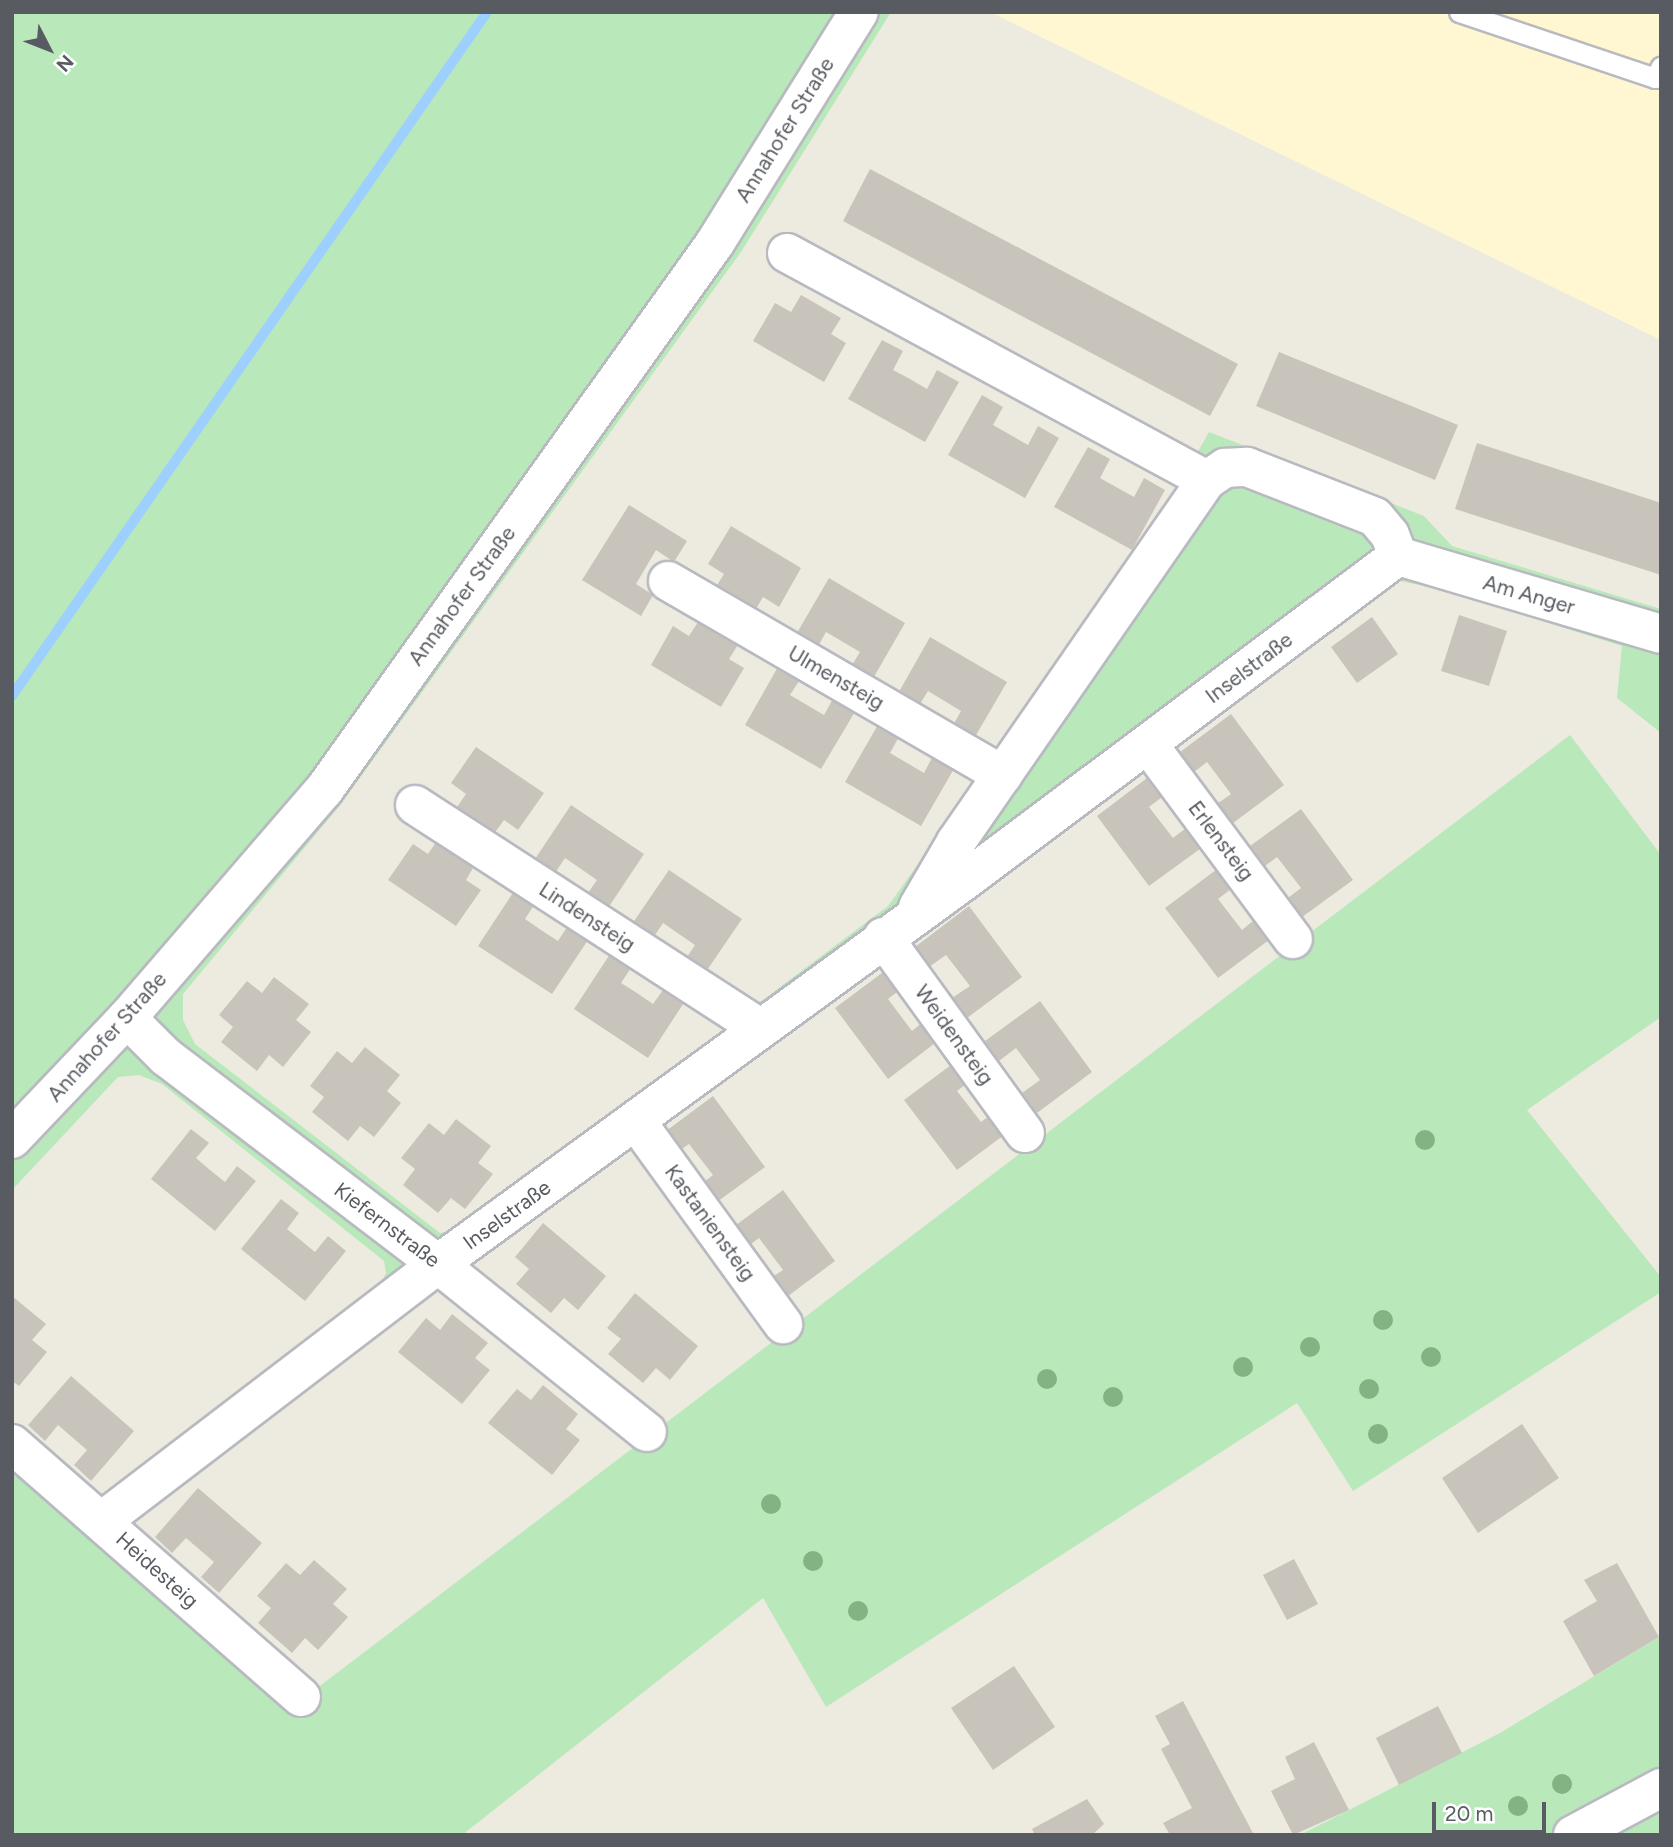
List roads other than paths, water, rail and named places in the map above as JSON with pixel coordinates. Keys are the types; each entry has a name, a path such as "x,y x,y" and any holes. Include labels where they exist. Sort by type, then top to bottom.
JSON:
{"street":[{"name":"Annahofer Straße","path":"12,1139 127,1018 324,790 715,243 859,12"},
{"path":"787,253 1207,480 1225,468 1247,467 1375,517 1390,535 1398,556"},
{"name":"Inselstraße","path":"915,913 956,842 1207,480"},
{"name":"Inselstraße","path":"102,1521 438,1264 1148,744 1398,556"},
{"name":"Am Anger","path":"1398,556 1661,634"},
{"name":"Ulmensteig","path":"668,581 1003,775"},
{"name":"Erlensteig","path":"1148,744 1293,939"},
{"name":"Lindensteig","path":"415,805 760,1028"},
{"name":"Weidensteig","path":"883,937 1025,1132"},
{"name":"Kiefernstraße","path":"127,1018 166,1056 438,1264 647,1432"},
{"name":"Kastaniensteig","path":"636,1121 783,1324"},
{"name":"Heidesteig","path":"12,1444 301,1697"},
{"path":"1573,1835 1661,1788"}],"lane":[{"path":"1459,12 1655,78 1661,66"}],"waterway":[{"path":"12,696 487,12"}]}
